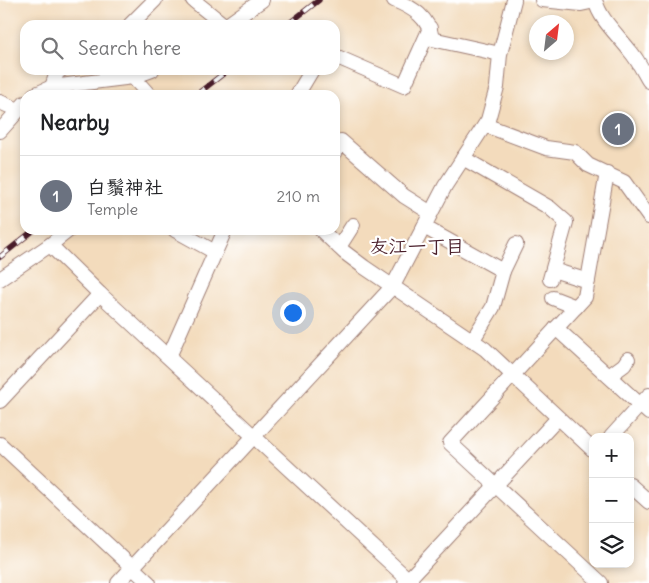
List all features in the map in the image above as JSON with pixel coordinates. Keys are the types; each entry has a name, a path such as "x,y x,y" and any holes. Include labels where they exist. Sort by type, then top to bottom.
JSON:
{"street":[{"path":"135,20 155,0"},
{"path":"193,0 219,20"},
{"path":"233,20 262,0"},
{"path":"394,0 414,9 430,28 432,39 500,54"},
{"path":"118,583 393,286 445,186 485,125 498,87 500,54 514,0"},
{"path":"542,0 581,4 595,1 611,29 632,52 649,81"},
{"path":"340,58 404,86 430,28"},
{"path":"52,87 56,75"},
{"path":"45,90 52,87 121,75"},
{"path":"128,75 144,90"},
{"path":"300,90 309,75"},
{"path":"0,102 20,107"},
{"path":"0,131 20,109"},
{"path":"485,125 546,148 575,152 588,165 624,182 649,217"},
{"path":"340,143 341,141 404,196 431,212"},
{"path":"463,158 550,208 566,222 551,274 588,281"},
{"path":"601,583 450,443 585,297 607,173"},
{"path":"339,247 353,225"},
{"path":"424,228 503,271"},
{"path":"0,279 63,235"},
{"path":"184,235 215,252"},
{"path":"167,355 172,350 223,235"},
{"path":"326,235 364,268 485,349 589,446"},
{"path":"472,340 493,307 503,271 516,244"},
{"path":"50,245 408,582 558,418"},
{"path":"0,401 100,294"},
{"path":"552,298 576,307"},
{"path":"556,328 609,376 646,404 615,433"},
{"path":"609,376 624,365 628,359"},
{"path":"0,444 149,583"},
{"path":"634,489 649,502"}],"railway":[{"path":"293,20 319,0"},
{"path":"202,90 222,75"},
{"path":"0,257 28,235"}],"place":[{"name":"白鬚神社","path":"618,129"}],"district":[{"name":"友江一丁目","path":"417,246"}]}
